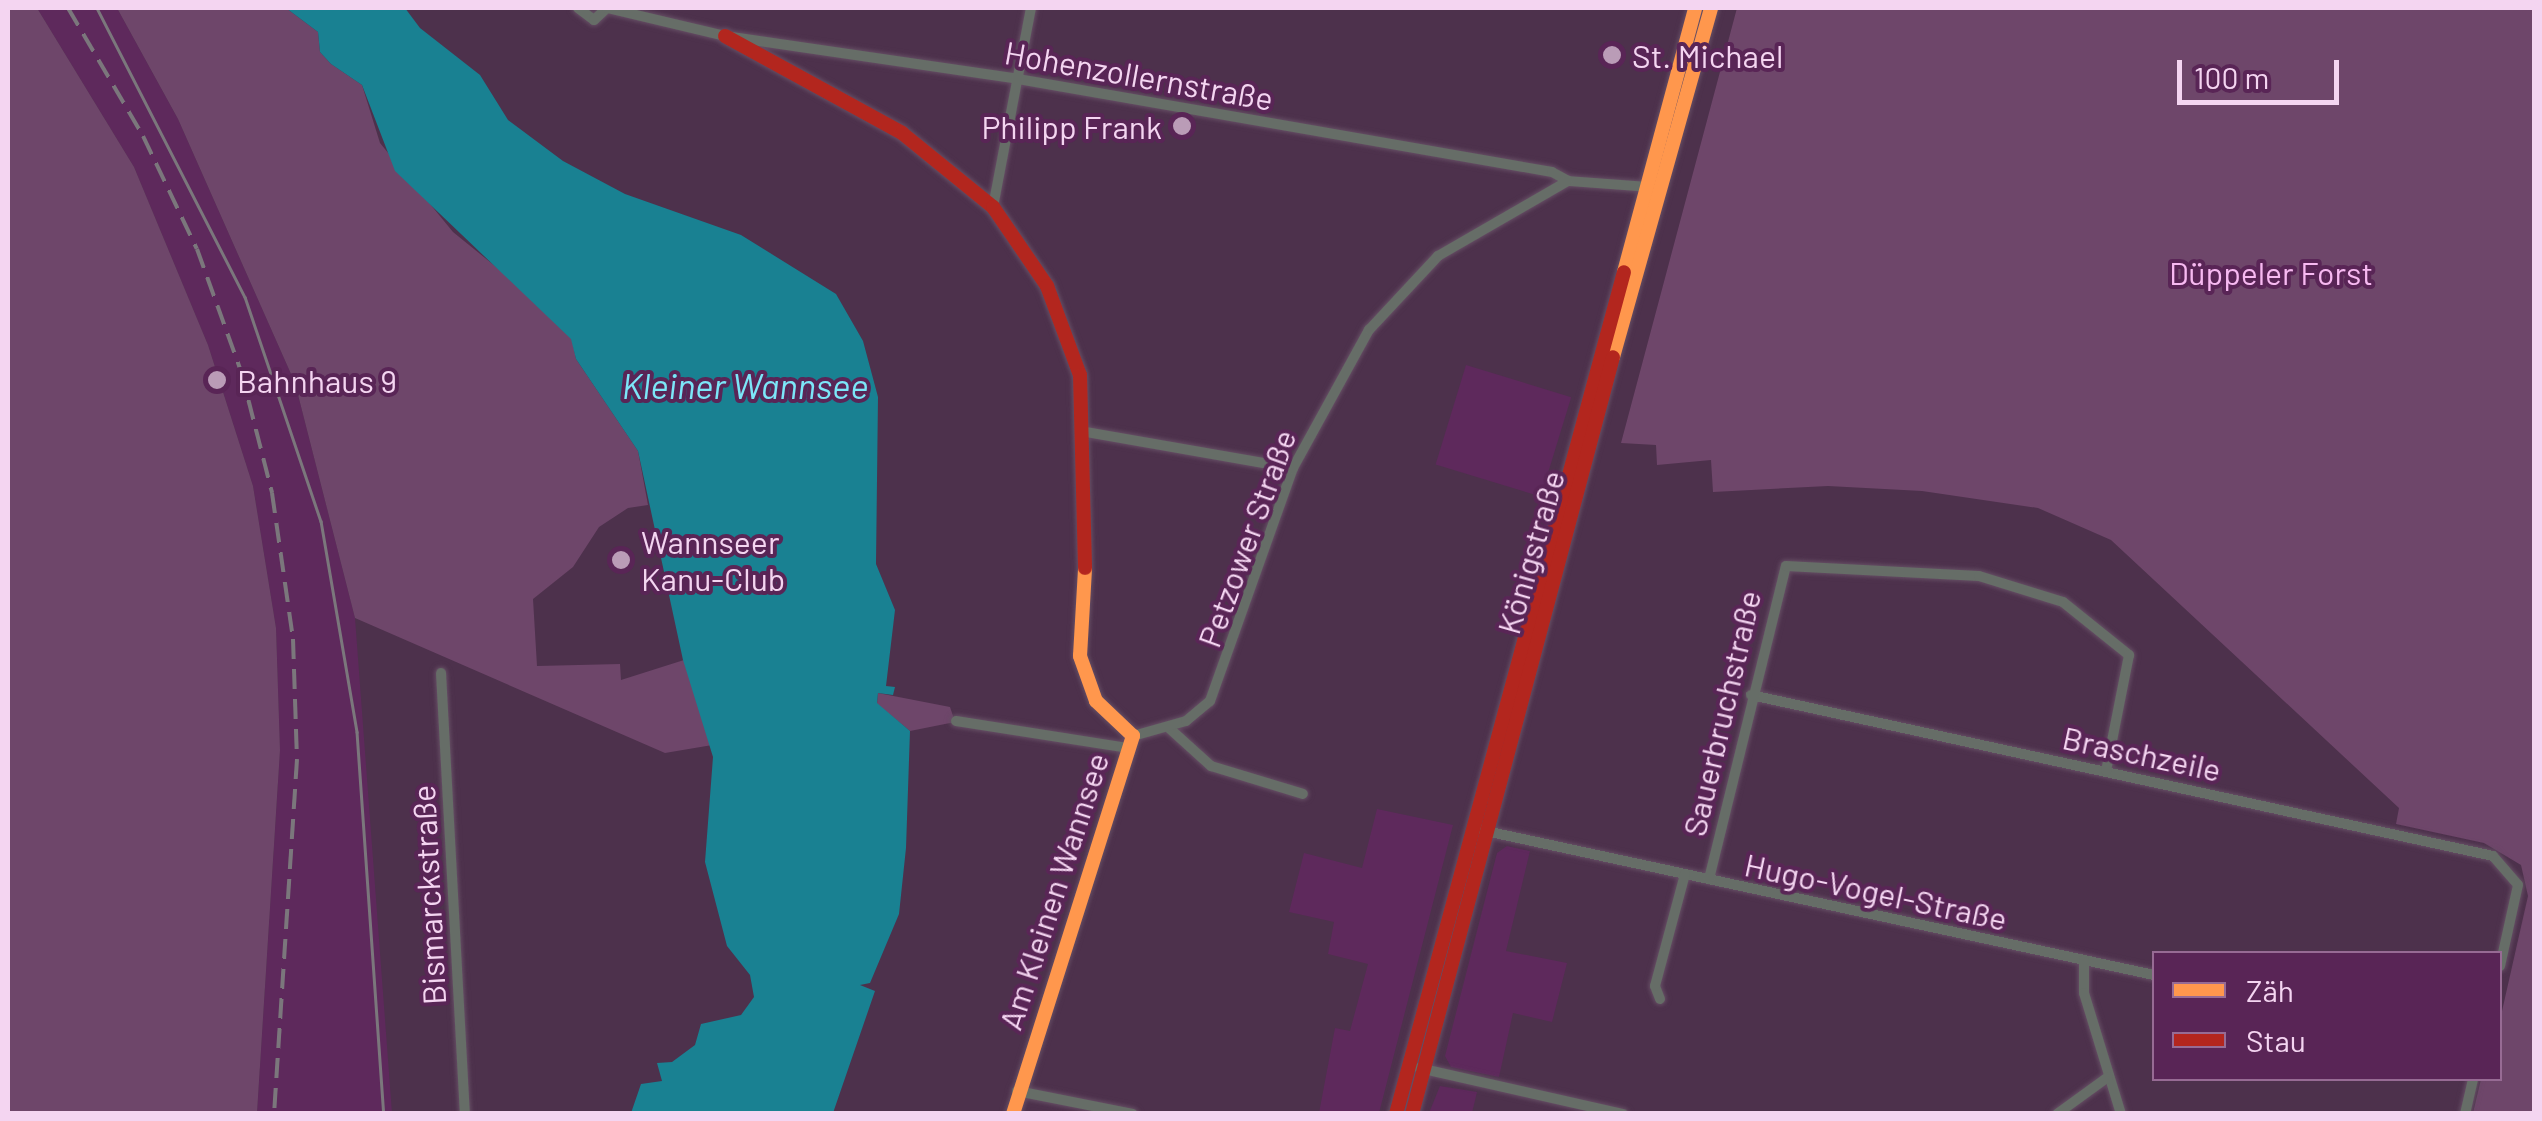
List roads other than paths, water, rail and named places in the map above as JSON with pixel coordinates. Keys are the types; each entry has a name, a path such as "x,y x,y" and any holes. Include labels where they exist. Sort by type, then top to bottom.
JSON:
{"main road":[{"name":"Königstraße","path":"1654,188 1695,8"},
{"name":"Königstraße","path":"1396,1114 1416,1067 1477,828 1654,188 1710,8"},
{"name":"Am Kleinen Wannsee","path":"726,36 902,133 993,207 1024,246 1066,330 1086,432 1080,656 1096,700 1131,742 1017,1091 1013,1114"},
{"name":"Königstraße","path":"1412,1114 1416,1067"}],"street":[{"name":"Hohenzollernstraße","path":"578,8 594,20 607,8 726,36 1018,79 1552,172 1568,181 1654,188"},
{"path":"993,207 1032,8"},
{"name":"Petzower Straße","path":"1131,742 1198,713 1222,680 1293,468 1348,362 1417,275 1461,239 1558,192 1568,181"},
{"path":"1086,432 1293,468"},
{"name":"Sauerbruchstraße","path":"1709,879 1751,695 1786,566 2011,582 2063,602 2128,655 2106,771"},
{"name":"Bismarckstraße","path":"441,674 465,1114"},
{"name":"Braschzeile","path":"1751,695 2480,852 2514,876 2518,891 2502,958"},
{"path":"956,721 1131,742"},
{"path":"1169,728 1210,766 1303,794"},
{"name":"Hugo-Vogel-Straße","path":"1477,828 2152,976"},
{"path":"1660,1000 1656,986 1685,874"},
{"path":"2084,960 2084,993 2122,1114"},
{"path":"1416,1067 1623,1114"},
{"path":"2057,1114 2108,1077"},
{"path":"2465,1114 2472,1081"},
{"path":"1017,1091 1133,1114"}],"water":[{"name":"Kleiner Wannsee","path":"286,8 405,8 420,28 480,75 508,120 563,161 625,194 741,235 836,294 863,341 878,397 876,564 895,610 886,686 895,687 893,695 878,693 877,703 910,731 906,848 899,914 870,983 860,985 875,991 833,1113 631,1113 641,1084 662,1081 657,1063 672,1062 695,1045 701,1024 741,1015 754,997 750,975 727,946 705,862 713,757 683,660 638,451 576,359 571,339 395,171 362,85 331,64 320,52 318,32"}],"tram line":[{"path":"97,8 245,297 321,521 357,732 384,1114"}],"railway":[{"path":"68,8 143,136 197,249 241,371 272,493 293,639 297,759 274,1114"}],"place":[{"name":"St. Michael","path":"1612,55"},
{"name":"Philipp Frank","path":"1182,126"},
{"name":"Bahnhaus 9","path":"217,380"},
{"name":"Wannseer Kanu-Club","path":"621,560"}],"park label":[{"name":"Düppeler Forst","path":"2271,272"}]}
